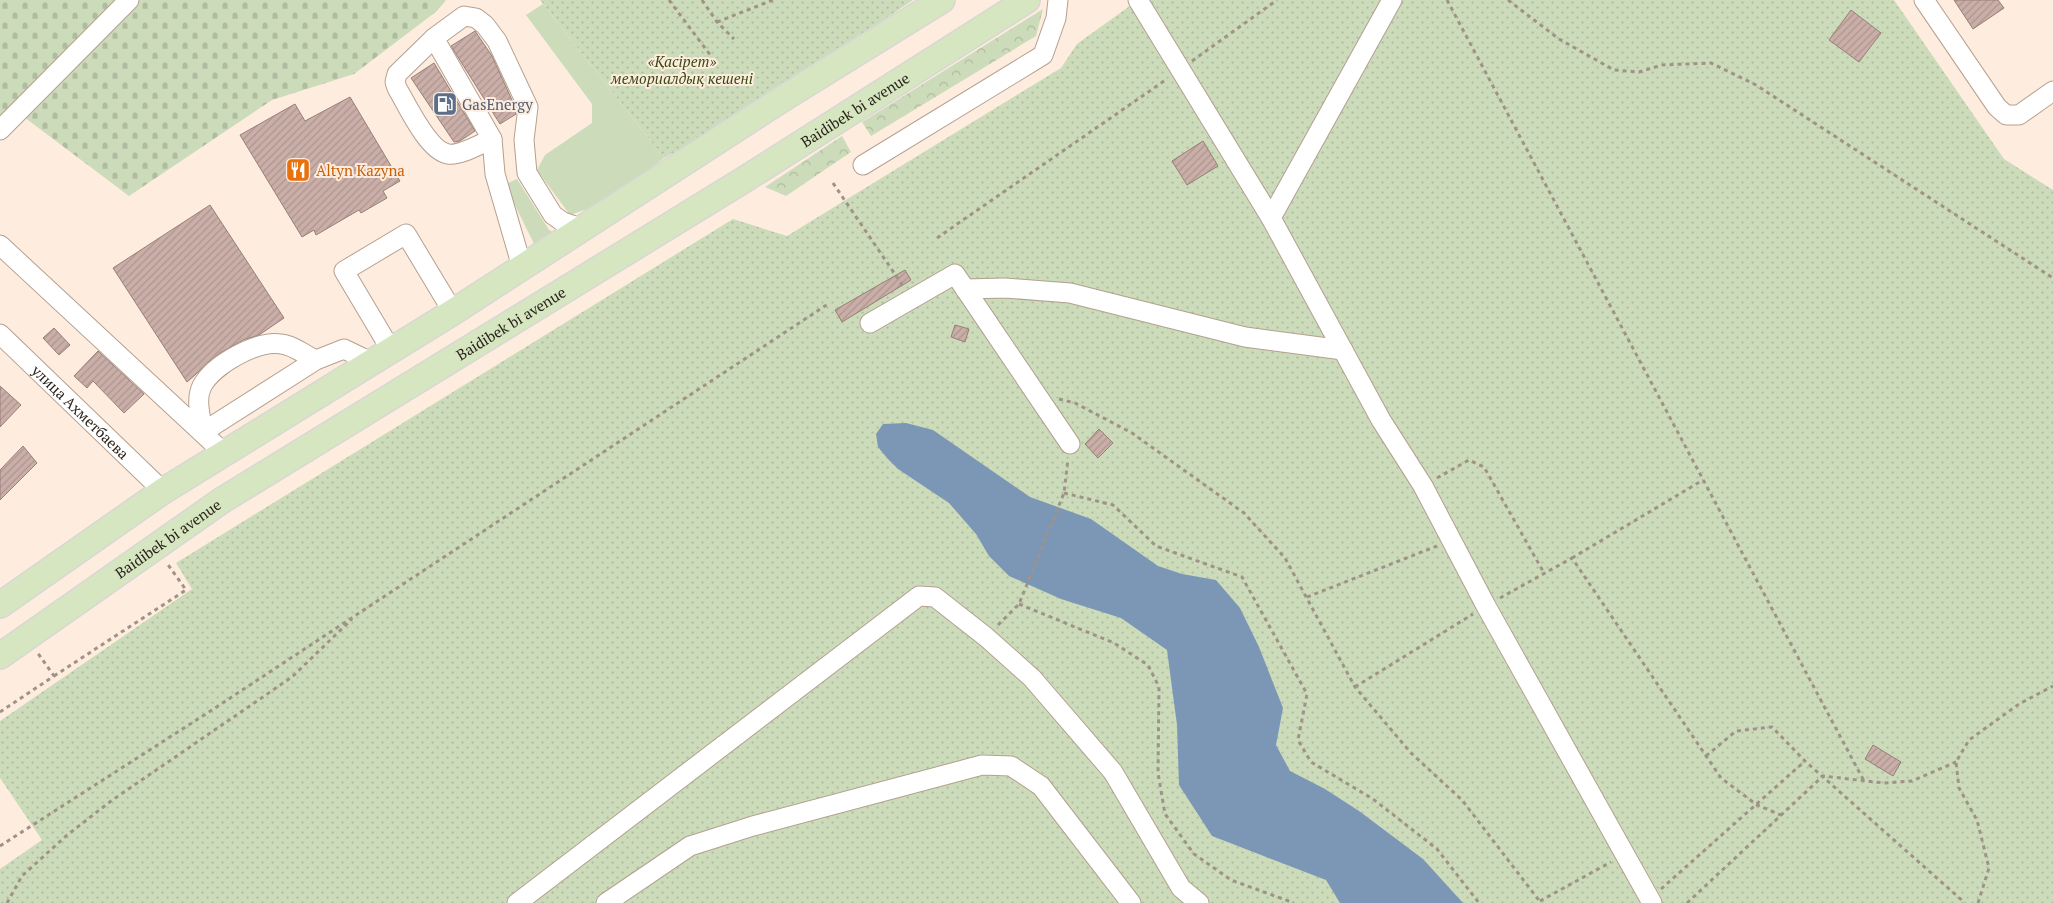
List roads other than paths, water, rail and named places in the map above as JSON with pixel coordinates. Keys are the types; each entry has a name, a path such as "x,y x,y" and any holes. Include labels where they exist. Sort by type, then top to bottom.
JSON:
{"main road":[{"path":"0,605 163,491 453,312 787,96 942,0"},
{"name":"Baidibek bi avenue","path":"0,656 221,501 734,186 1027,0"}],"street":[{"path":"0,130 129,0"},
{"path":"864,165 1043,55 1056,18 1058,0"},
{"path":"1138,0 1270,218 1381,420 1423,486 1486,606 1651,901"},
{"path":"1270,218 1392,0"},
{"path":"1924,0 1997,107 2006,115 2019,115 2053,92"},
{"path":"492,139 450,155 442,152 434,147 417,123 395,82 397,74 434,38 464,16 476,18 485,25 497,41 528,107 524,140 527,173 554,215 564,222 583,229"},
{"path":"434,38 492,139 495,174 522,267"},
{"path":"381,356 344,271 406,234 453,312"},
{"path":"0,245 224,453"},
{"path":"870,323 955,274 1070,444"},
{"path":"965,289 1005,288 1070,293 1245,337 1343,350"},
{"name":"улица Ахметбаева","path":"0,334 163,491"},
{"path":"203,432 198,400 202,387 211,373 237,355 262,345 281,344 316,360"},
{"path":"203,432 316,360 344,349 381,356"},
{"path":"516,903 919,596 936,597 986,637 1032,678 1113,772 1181,888 1200,903"},
{"path":"606,903 690,846 753,826 982,765 1010,766 1041,786 1131,903"}],"water":[{"path":"906,423 933,430 1030,497 1091,519 1158,566 1182,574 1216,580 1240,608 1259,647 1283,708 1276,745 1290,771 1325,789 1359,811 1423,859 1463,903 1340,903 1326,880 1212,836 1179,785 1177,725 1167,650 1121,618 1061,599 1009,576 989,556 976,534 949,503 898,469 878,447 876,434 883,424"}],"place":[{"name":"GasEnergy","path":"445,104"},
{"name":"Altyn Kazyna","path":"298,170"}],"park label":[{"name":"«Қасірет» мемориалдық кешені","path":"682,70"}]}
